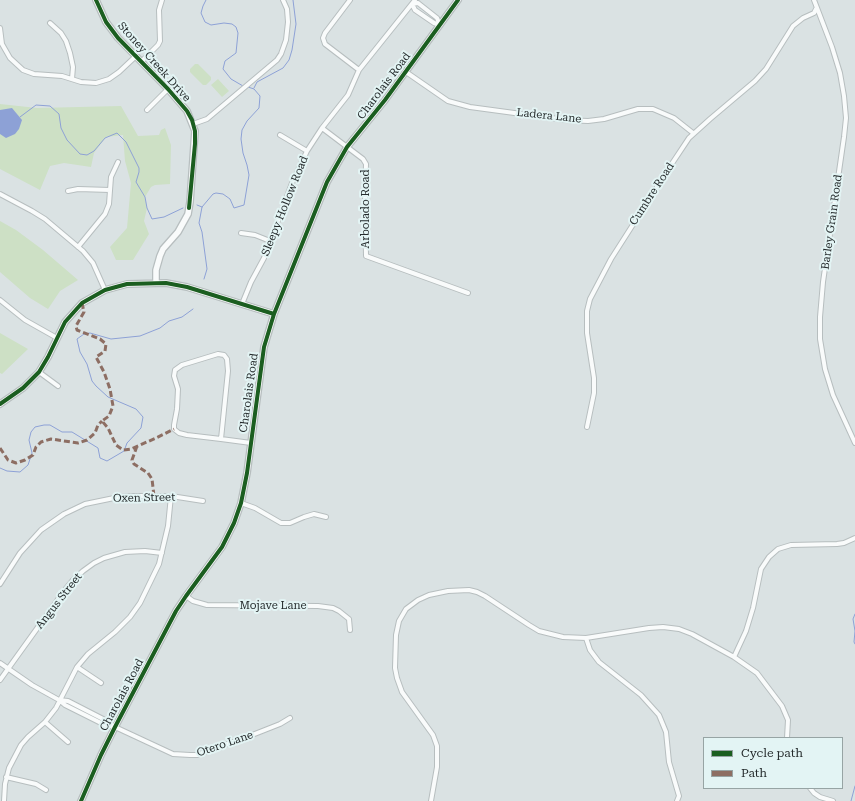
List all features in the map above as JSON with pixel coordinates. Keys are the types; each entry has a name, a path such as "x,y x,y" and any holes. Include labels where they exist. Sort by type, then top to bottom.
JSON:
{"street":[{"name":"Stoney Creek Drive","path":"96,0 106,22 118,38 168,89 187,111 194,124 195,144 188,214 178,232 163,249 156,270 156,283"},
{"path":"141,62 158,45 160,41 159,10 162,0"},
{"path":"194,124 207,119 277,60 284,48 288,22 283,0"},
{"path":"350,0 325,33 323,38 324,44 359,70"},
{"name":"Charolais Road","path":"81,801 114,727 176,611 229,536 241,503 247,473 264,347 274,314 324,188 347,147 406,72 458,0"},
{"name":"Barley Grain Road","path":"814,0 816,9 832,47 840,74 846,118 823,282 820,339 825,369 833,395 855,443"},
{"name":"Sleepy Hollow Road","path":"242,304 251,282 264,258 292,184 307,151 322,128 348,95 359,70 414,2"},
{"name":"Sleepy Hollow Road","path":"414,2 415,10 434,23 440,25"},
{"name":"Cumbre Road","path":"587,427 594,393 594,378 587,325 587,312 590,299 611,259 693,133 755,81 766,69 793,26 803,18 814,13 816,9"},
{"path":"50,23 61,33 66,41 73,67 72,79"},
{"path":"0,28 1,44 10,58 23,70 34,74 62,76 81,82 102,82 119,72 136,56"},
{"name":"Ladera Lane","path":"406,72 448,101 470,107 566,120 588,121 604,119 638,109 653,109 674,118 693,133"},
{"path":"147,110 168,89"},
{"name":"Arbolado Road","path":"322,128 366,164 366,256 468,293"},
{"path":"280,135 307,151"},
{"path":"78,247 105,214 109,204 113,171 118,162"},
{"path":"68,191 78,189 110,190"},
{"path":"0,194 45,219 78,247 93,263 105,290"},
{"path":"241,233 255,235 270,241"},
{"path":"0,404 23,388 39,372 65,322 82,303 105,290 127,284 156,283 187,287 274,314"},
{"path":"0,300 25,320 57,338"},
{"path":"221,439 228,371 227,359 224,355 218,354 182,365 175,370 174,376 178,389 174,429 179,433 187,435 251,443"},
{"path":"39,372 58,386"},
{"path":"4,801 6,776 21,745 28,736 45,722 56,708 77,667 88,654 115,632 140,603 155,575 162,553 168,526 171,496"},
{"name":"Oxen Street","path":"0,584 20,553 30,541 52,522 69,511 85,504 118,497 171,496 203,501"},
{"path":"241,503 255,508 281,523 290,523 314,514 326,517"},
{"path":"734,657 746,631 753,608 761,569 769,557 778,550 791,545 837,544 844,543 855,538"},
{"name":"Angus Street","path":"0,680 64,591 83,571 104,558 120,553 145,551 162,553"},
{"path":"431,801 436,767 437,746 433,735 402,692 395,668 396,635 399,621 406,609 418,600 429,595 448,591 469,590 485,596 518,619 539,631 562,638 586,638 663,627 679,629 702,638 734,657 758,674 782,706 788,720 787,737"},
{"name":"Mojave Lane","path":"186,596 207,605 318,606 333,608 349,619 350,630"},
{"path":"586,638 590,650 599,662 641,696 659,715 666,732 668,762 679,796 677,801"},
{"name":"Otero Lane","path":"0,663 65,705 105,725 114,727 173,754 190,756 197,755 280,724 290,718"},
{"path":"77,667 101,683"},
{"path":"45,722 68,742"},
{"path":"6,776 36,784 46,790"},
{"path":"811,789 820,797 833,801"}],"green space":[{"path":"195,64 198,64 211,77 211,80 206,85 203,85 190,72 190,69"},
{"path":"218,79 229,91 222,97 211,85"},
{"path":"0,104 37,108 121,106 138,136 159,135 161,130 165,128 171,145 170,184 155,185 151,187 145,197 147,208 144,221 149,234 133,260 116,260 110,247 127,228 131,183 125,161 123,135 106,137 94,153 91,167 64,163 50,166 40,190 0,169"},
{"path":"0,221 16,230 43,250 78,280 60,291 48,309 30,298 0,272"},
{"path":"0,333 28,349 2,374 0,373"}],"water":[{"path":"12,108 22,120 19,129 15,134 6,138 0,134 0,110"}],"waterway":[{"path":"206,0 201,13 205,22 211,25 224,23 232,24 236,27 238,33 236,53 225,61 223,69 231,79 243,86"},
{"path":"254,88 257,82 283,68 289,60 296,24 293,0"},
{"path":"204,279 207,269 202,232 199,223 202,207 213,194 216,193 223,194 230,199 234,208 244,205 249,175 243,153 241,139 242,130 247,121 259,108 260,96 254,89 248,87"},
{"path":"20,117 36,105 50,106 59,114 61,128 67,140 80,154 87,155 94,151 105,138 117,133 126,142 139,168 136,182 145,197 147,208 152,219 164,217 183,208"},
{"path":"197,205 202,207"},
{"path":"0,468 7,471 20,472 28,465 32,453 29,440 31,432 35,427 44,425 50,425 62,432 72,432 98,448 100,458 107,461 124,451 127,443 141,428 143,417 136,409 108,397 96,386 92,381 87,364 80,352 77,339 84,334 90,333 111,339 140,336 160,328 169,321 182,317 193,309"},
{"path":"855,614 853,619 855,644"},
{"path":"851,801 855,786"}],"marked path":[{"path":"82,303 84,312 76,326 77,330 100,339 106,344 105,351 96,357 104,372 110,389 113,406 109,416 102,421 108,428 116,445 123,450 131,449 174,429"},
{"path":"0,448 8,460 16,463 33,455 36,447 41,442 51,439 78,443 87,440 95,433 98,425 102,421"},
{"path":"137,446 132,460 134,464 148,473 152,479 154,496"}],"cycle path":[{"path":"96,0 106,22 118,38 168,89 187,111 192,120 195,131 195,144 189,208"},
{"path":"81,801 101,755 176,611 222,547 234,523 241,503 247,473 264,347 274,314 327,182 347,147 385,100 458,0"},
{"path":"0,404 23,388 39,372 65,322 82,303 105,290 127,284 166,283 187,287 274,314"}]}
